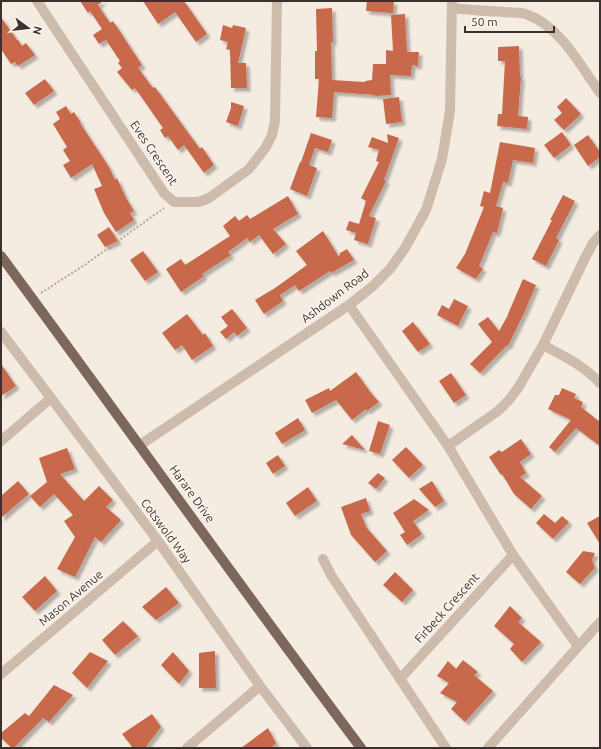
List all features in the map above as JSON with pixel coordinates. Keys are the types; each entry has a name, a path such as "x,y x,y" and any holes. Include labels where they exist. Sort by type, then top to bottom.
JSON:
{"main road":[{"name":"Harare Drive","path":"1,256 306,675 361,748"}],"street":[{"name":"Eves Crescent","path":"36,1 164,193 174,202 199,202 209,198 249,169 266,147 272,135 275,121 277,1"},
{"path":"452,5 524,14 540,21 559,36 600,94"},
{"name":"Ashdown Road","path":"140,445 349,305 373,286 390,268 405,248 426,210 442,159 450,111 452,5"},
{"path":"448,446 498,410 509,400 518,388 543,345 593,243 600,235"},
{"path":"349,305 448,446 513,555 578,646"},
{"name":"Cotswold Way","path":"1,332 158,541 260,686 308,748"},
{"path":"543,345 576,362 591,374 600,384"},
{"path":"1,441 51,398"},
{"name":"Mason Avenue","path":"1,674 158,541"},
{"name":"Firbeck Crescent","path":"400,679 513,555"},
{"path":"323,559 331,575 446,748"},
{"path":"488,748 600,622"},
{"path":"186,748 260,686"}],"path":[{"path":"33,299 86,264 174,202"}],"building":[{"path":"80,1 103,1 98,5 110,23 113,21 142,65 138,68 153,88 155,87 200,149 202,147 214,165 204,173 184,145 178,150 168,136 165,138 160,130 163,128 135,88 132,90 117,72 122,68 118,63 120,61 106,40 99,44 93,35 102,29 90,11 88,13"},
{"path":"143,1 184,1 207,34 196,42 175,12 158,24"},
{"path":"367,1 394,1 393,13 366,11"},
{"path":"332,8 332,80 365,82 372,80 373,64 386,64 386,50 393,51 391,15 405,14 407,52 419,52 418,66 412,65 411,76 390,75 391,95 375,96 334,92 332,118 316,117 319,79 315,79 315,51 317,51 316,9"},
{"path":"1,17 22,46 26,43 35,55 18,66 15,62 11,64 1,49"},
{"path":"223,25 232,28 233,25 246,28 238,63 246,63 247,88 231,88 230,50 226,49 228,42 220,40"},
{"path":"519,46 521,77 518,116 528,117 527,129 497,126 498,114 502,114 505,61 498,61 498,47"},
{"path":"45,79 54,91 34,105 25,93"},
{"path":"399,97 402,122 386,124 383,99"},
{"path":"566,98 581,114 564,130 554,120 562,113 557,107"},
{"path":"231,102 244,106 238,126 226,122 231,108"},
{"path":"66,106 71,114 74,112 109,167 115,180 117,178 134,211 130,213 134,220 116,232 104,213 94,189 102,186 92,164 71,178 63,165 70,161 63,150 67,147 53,124 60,119 56,112"},
{"path":"562,132 571,145 554,158 544,145"},
{"path":"311,133 332,140 328,152 315,148 309,165 317,168 307,196 290,189"},
{"path":"387,134 399,138 384,180 386,181 369,216 376,218 368,244 354,240 356,233 346,230 349,221 359,224 366,201 361,198 379,162 376,161 379,150 368,147 372,137 388,143"},
{"path":"588,135 600,152 600,157 588,166 574,145"},
{"path":"500,142 535,148 533,163 513,160 508,183 503,182 496,206 503,208 497,233 493,232 479,266 483,269 476,279 456,268 465,254 484,207 480,206 484,191 490,193"},
{"path":"563,195 575,201 556,238 559,240 546,266 532,259"},
{"path":"288,196 298,214 273,229 286,244 273,254 259,235 250,242 247,238 228,252 231,255 202,274 204,276 181,292 166,269 181,259 185,265 230,236 223,226 235,216 239,221 247,215 250,219"},
{"path":"109,227 118,241 105,247 97,235"},
{"path":"323,231 339,257 340,253 347,249 354,260 331,273 330,271 299,291 295,285 280,295 283,301 264,314 255,300 275,288 307,265 296,251"},
{"path":"143,251 158,272 145,281 130,260"},
{"path":"523,279 536,285 525,311 508,346 507,345 480,373 470,364 492,342 478,324 488,317 499,331 508,315"},
{"path":"454,299 468,306 458,326 437,315 442,305 449,309"},
{"path":"232,309 247,328 237,336 234,332 226,339 220,332 228,326 221,317"},
{"path":"187,314 203,335 205,333 213,346 192,360 182,345 175,350 162,333"},
{"path":"413,322 430,344 418,352 402,331"},
{"path":"1,364 16,386 1,396"},
{"path":"356,372 379,402 367,411 366,409 352,420 336,400 312,413 305,400 329,388 330,391"},
{"path":"451,373 466,395 454,403 439,381"},
{"path":"562,388 576,394 574,398 583,402 581,407 600,422 600,446 576,428 555,452 549,447 571,420 548,409 555,395 559,395"},
{"path":"298,418 305,430 282,444 275,433"},
{"path":"378,421 390,425 380,454 369,451"},
{"path":"352,435 365,450 342,444"},
{"path":"521,439 531,454 520,462 526,473 520,477 542,496 531,509 514,494 502,474 501,475 489,457 499,450 502,452"},
{"path":"406,447 423,465 409,478 392,460"},
{"path":"67,448 75,469 60,474 84,501 99,486 113,500 106,507 121,520 101,542 95,537 75,577 57,569 75,537 64,521 73,515 54,494 40,507 30,496 47,482 39,458"},
{"path":"278,455 285,466 273,474 266,463"},
{"path":"378,473 385,478 376,489 368,483"},
{"path":"18,481 29,494 1,518 1,496"},
{"path":"432,481 444,501 435,507 419,489"},
{"path":"308,487 317,501 295,516 286,503"},
{"path":"366,498 370,511 361,514 366,527 387,551 375,562 351,535 341,507"},
{"path":"414,499 429,510 413,521 422,534 407,545 400,535 405,532 393,513"},
{"path":"544,514 555,523 562,516 569,522 553,539 536,523"},
{"path":"600,516 600,544 587,523"},
{"path":"583,551 595,553 592,560 595,568 580,584 566,572"},
{"path":"395,572 413,590 402,602 383,585"},
{"path":"45,576 57,591 35,611 22,597"},
{"path":"166,587 179,603 156,620 142,607"},
{"path":"510,606 522,618 518,622 541,642 522,662 510,649 514,644 494,626"},
{"path":"123,621 138,636 115,655 102,640"},
{"path":"215,651 216,688 199,688 199,653"},
{"path":"90,652 108,661 87,688 72,673"},
{"path":"173,652 189,671 179,684 161,665"},
{"path":"463,660 478,672 474,675 493,691 465,722 451,709 457,702 440,693 449,683 437,676 448,661 456,669"},
{"path":"54,685 73,695 49,722 43,718 14,748 12,748 1,738 1,733 25,713 29,716"},
{"path":"152,714 161,727 145,748 133,748 122,734"},
{"path":"268,728 276,743 271,748 241,748"}]}
